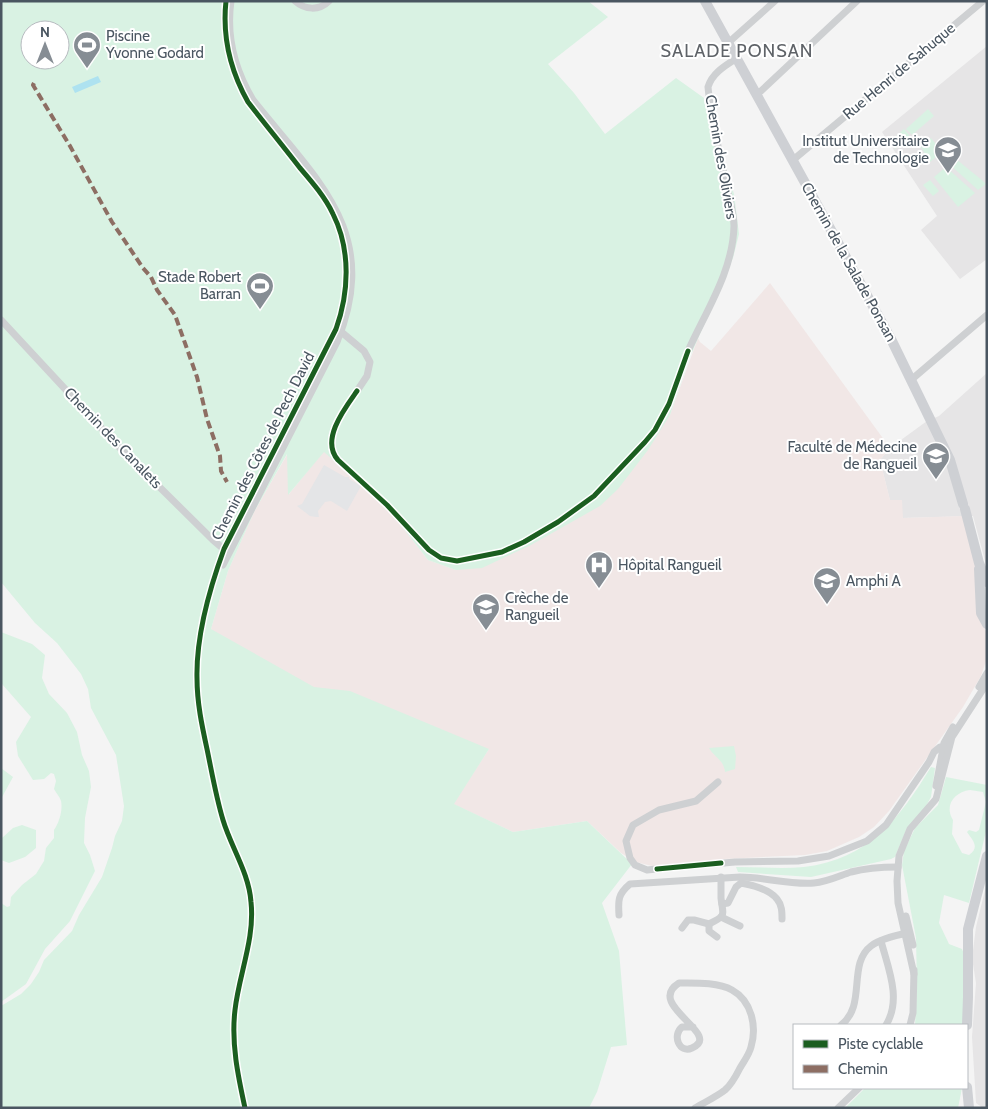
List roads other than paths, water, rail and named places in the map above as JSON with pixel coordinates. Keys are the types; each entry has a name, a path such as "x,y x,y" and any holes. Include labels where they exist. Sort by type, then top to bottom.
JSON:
{"street":[{"name":"Chemin des Côtes de Pech David","path":"226,1 224,22 227,47 242,91 248,102 322,196 337,223 345,256 346,276 339,330"},
{"name":"Chemin des Côtes de Pech David","path":"231,1 230,34 236,64 245,87 326,192 342,220 351,253 352,270 349,303 339,330 227,551 212,586 204,616 198,656 197,698 221,814 247,884 251,901 251,925 235,1010 234,1038 236,1063 245,1108"},
{"path":"295,1 308,8 317,8 329,1"},
{"name":"Chemin de la Salade Ponsan","path":"705,1 891,338 950,460 978,563 981,613 987,624"},
{"path":"728,43 775,1"},
{"path":"756,93 761,91 858,1"},
{"name":"Rue Henri de Sahuque","path":"793,160 982,1"},
{"name":"Chemin des Oliviers","path":"688,351 720,284 732,243 734,226 732,210 716,137 708,86 718,72 737,58"},
{"path":"911,380 987,315"},
{"name":"Chemin des Canalets","path":"1,320 118,446 227,551"},
{"path":"339,330 364,351 370,362 367,376 357,390"},
{"name":"Chemin de la Salade Ponsan","path":"978,563 986,579"},
{"path":"910,1024 913,1013 914,962 908,933 898,903 898,866 903,845 910,829 932,806 939,792 947,736 973,698 987,673"},
{"path":"945,753 955,731 987,683"},
{"path":"718,782 696,801 659,810 633,825 626,841 630,858 635,865 647,870 735,862 798,861 829,856 867,841 886,825 934,752 940,747 945,753"},
{"path":"967,1024 968,929 987,856"},
{"path":"619,915 618,900 622,891 630,884 721,877 755,877 797,884 816,883 872,868 898,866"},
{"path":"682,928 688,920 709,924 721,917 724,911 721,877"},
{"path":"722,904 728,903 740,883 749,884 777,898 782,908 782,918"},
{"path":"721,917 740,926"},
{"path":"709,924 709,931 717,937"},
{"path":"842,1024 851,1014 854,1006 862,958 871,946 908,933"},
{"path":"881,942 893,984 892,1010 886,1024"},
{"path":"679,1014 677,1040 681,1046 689,1048 696,1045 699,1039 698,1032 679,1014 672,1003 670,993 673,987 679,983 721,986 732,989 741,996 749,1007 752,1018 753,1040 750,1050 732,1083 716,1096 695,1108"},
{"path":"679,1029 686,1026 693,1027"},
{"path":"838,1108 858,1089"},
{"path":"964,1108 966,1089"},
{"path":"966,1089 969,1108"}],"water":[{"path":"98,76 101,82 75,93 72,87"}],"place":[{"name":"Piscine Yvonne Godard","path":"87,69"},
{"name":"Institut Universitaire de Technologie","path":"948,174"},
{"name":"Stade Robert Barran","path":"260,310"},
{"name":"Faculté de Médecine de Rangueil","path":"936,480"},
{"name":"Hôpital Rangueil","path":"599,589"},
{"name":"Amphi A","path":"827,605"},
{"name":"Crèche de Rangueil","path":"486,631"}],"district":[{"name":"SALADE PONSAN","path":"737,51"}]}
